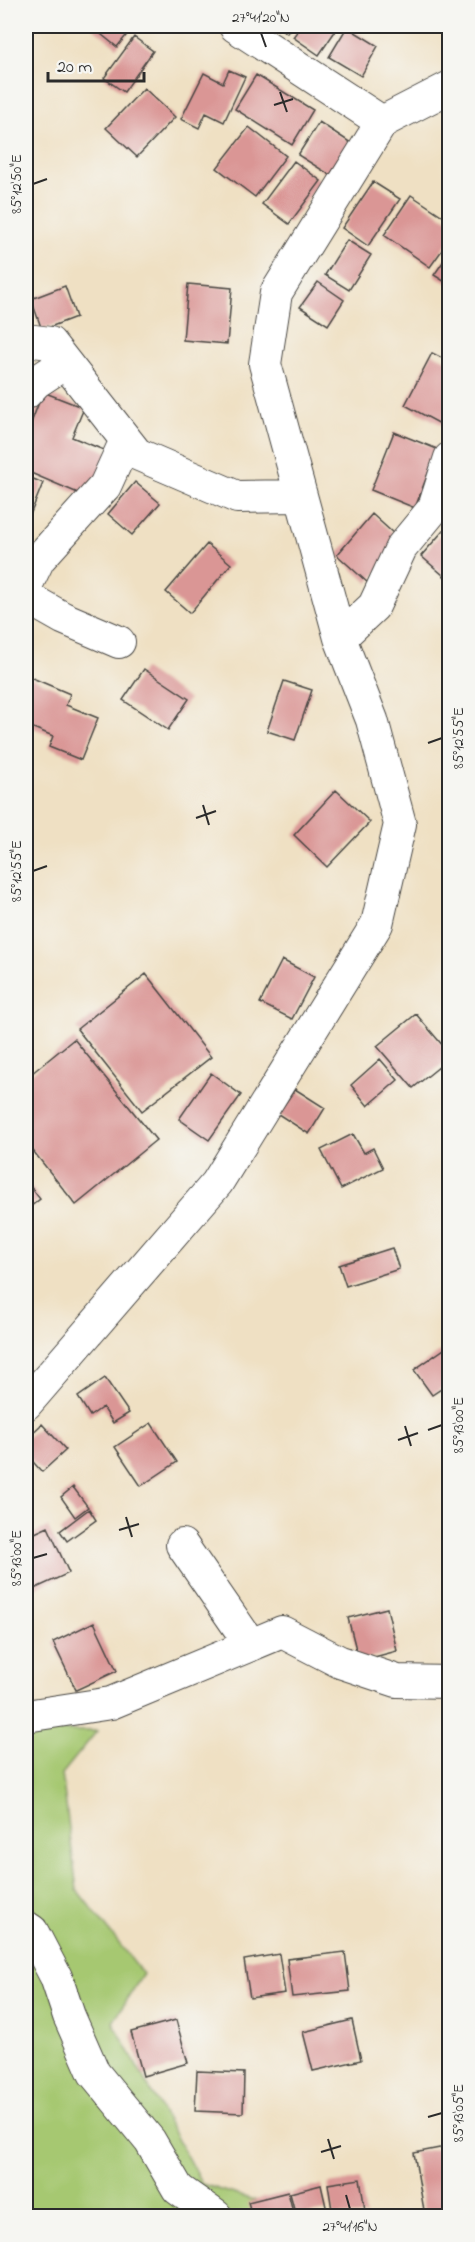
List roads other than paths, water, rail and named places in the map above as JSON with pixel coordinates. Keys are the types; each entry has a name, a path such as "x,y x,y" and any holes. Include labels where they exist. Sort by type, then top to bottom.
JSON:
{"street":[{"path":"235,26 382,122"},
{"path":"26,1404 217,1183 377,924 400,824 372,720 340,638 265,364 276,293 382,122 450,87"},
{"path":"26,340 50,344 136,454 237,497 300,496"},
{"path":"26,393 36,382 65,363"},
{"path":"26,586 39,559 105,486 126,440"},
{"path":"340,638 374,606 401,549 434,508 450,458"},
{"path":"26,597 63,618 119,642"},
{"path":"182,1545 251,1645"},
{"path":"26,1716 111,1703 282,1632 340,1662 397,1681 450,1682"},
{"path":"26,1927 32,1931 56,1977 69,2016 94,2073 150,2141 178,2189 216,2217"}]}
